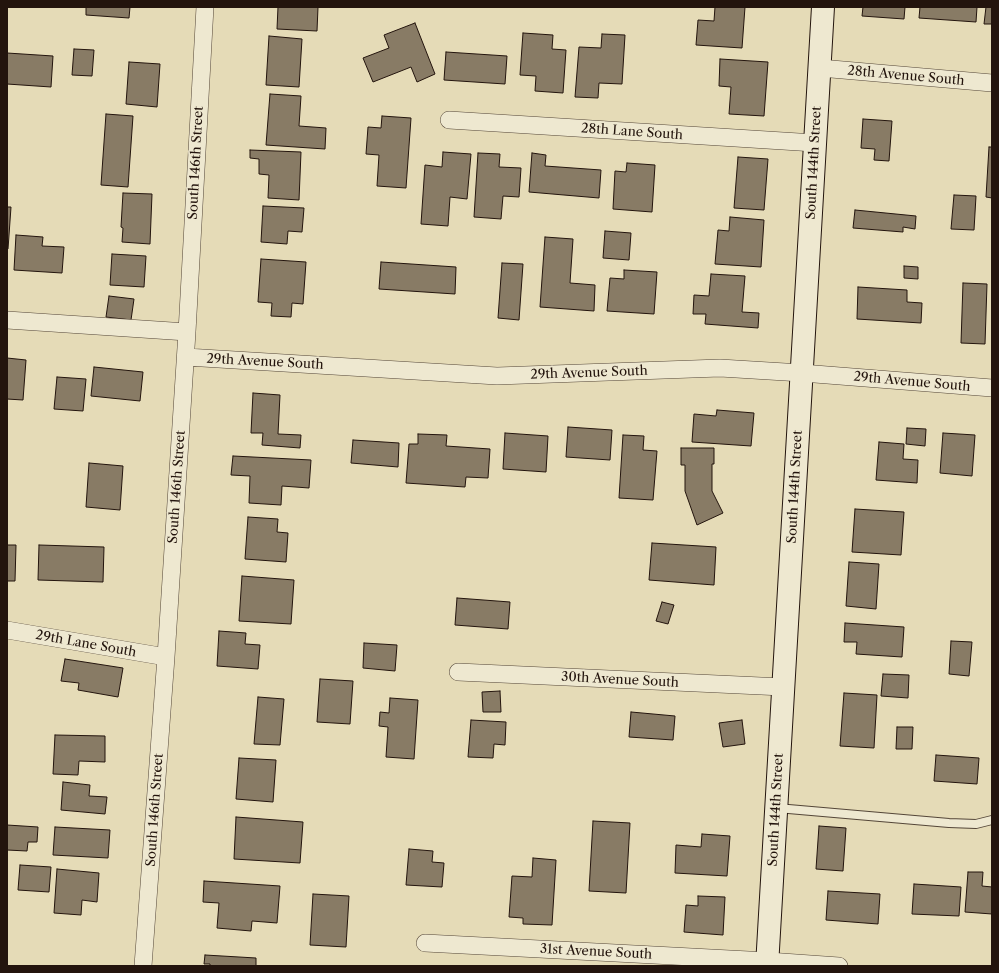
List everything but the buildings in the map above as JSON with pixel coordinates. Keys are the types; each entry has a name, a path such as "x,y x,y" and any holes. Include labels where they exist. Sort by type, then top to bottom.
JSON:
{"street":[{"name":"South 146th Street","path":"143,966 186,357 205,7"},
{"name":"South 144th Street","path":"767,963 823,7"},
{"name":"28th Avenue South","path":"820,68 992,83"},
{"name":"28th Lane South","path":"449,120 815,144"},
{"path":"7,320 187,332"},
{"name":"29th Avenue South","path":"186,357 497,376 720,368 992,388"},
{"name":"29th Lane South","path":"7,630 166,657"},
{"name":"30th Avenue South","path":"458,672 783,687"},
{"name":"31st Avenue South","path":"425,942 839,966"}],"lane":[{"path":"776,808 956,823 976,824 992,820"}]}
